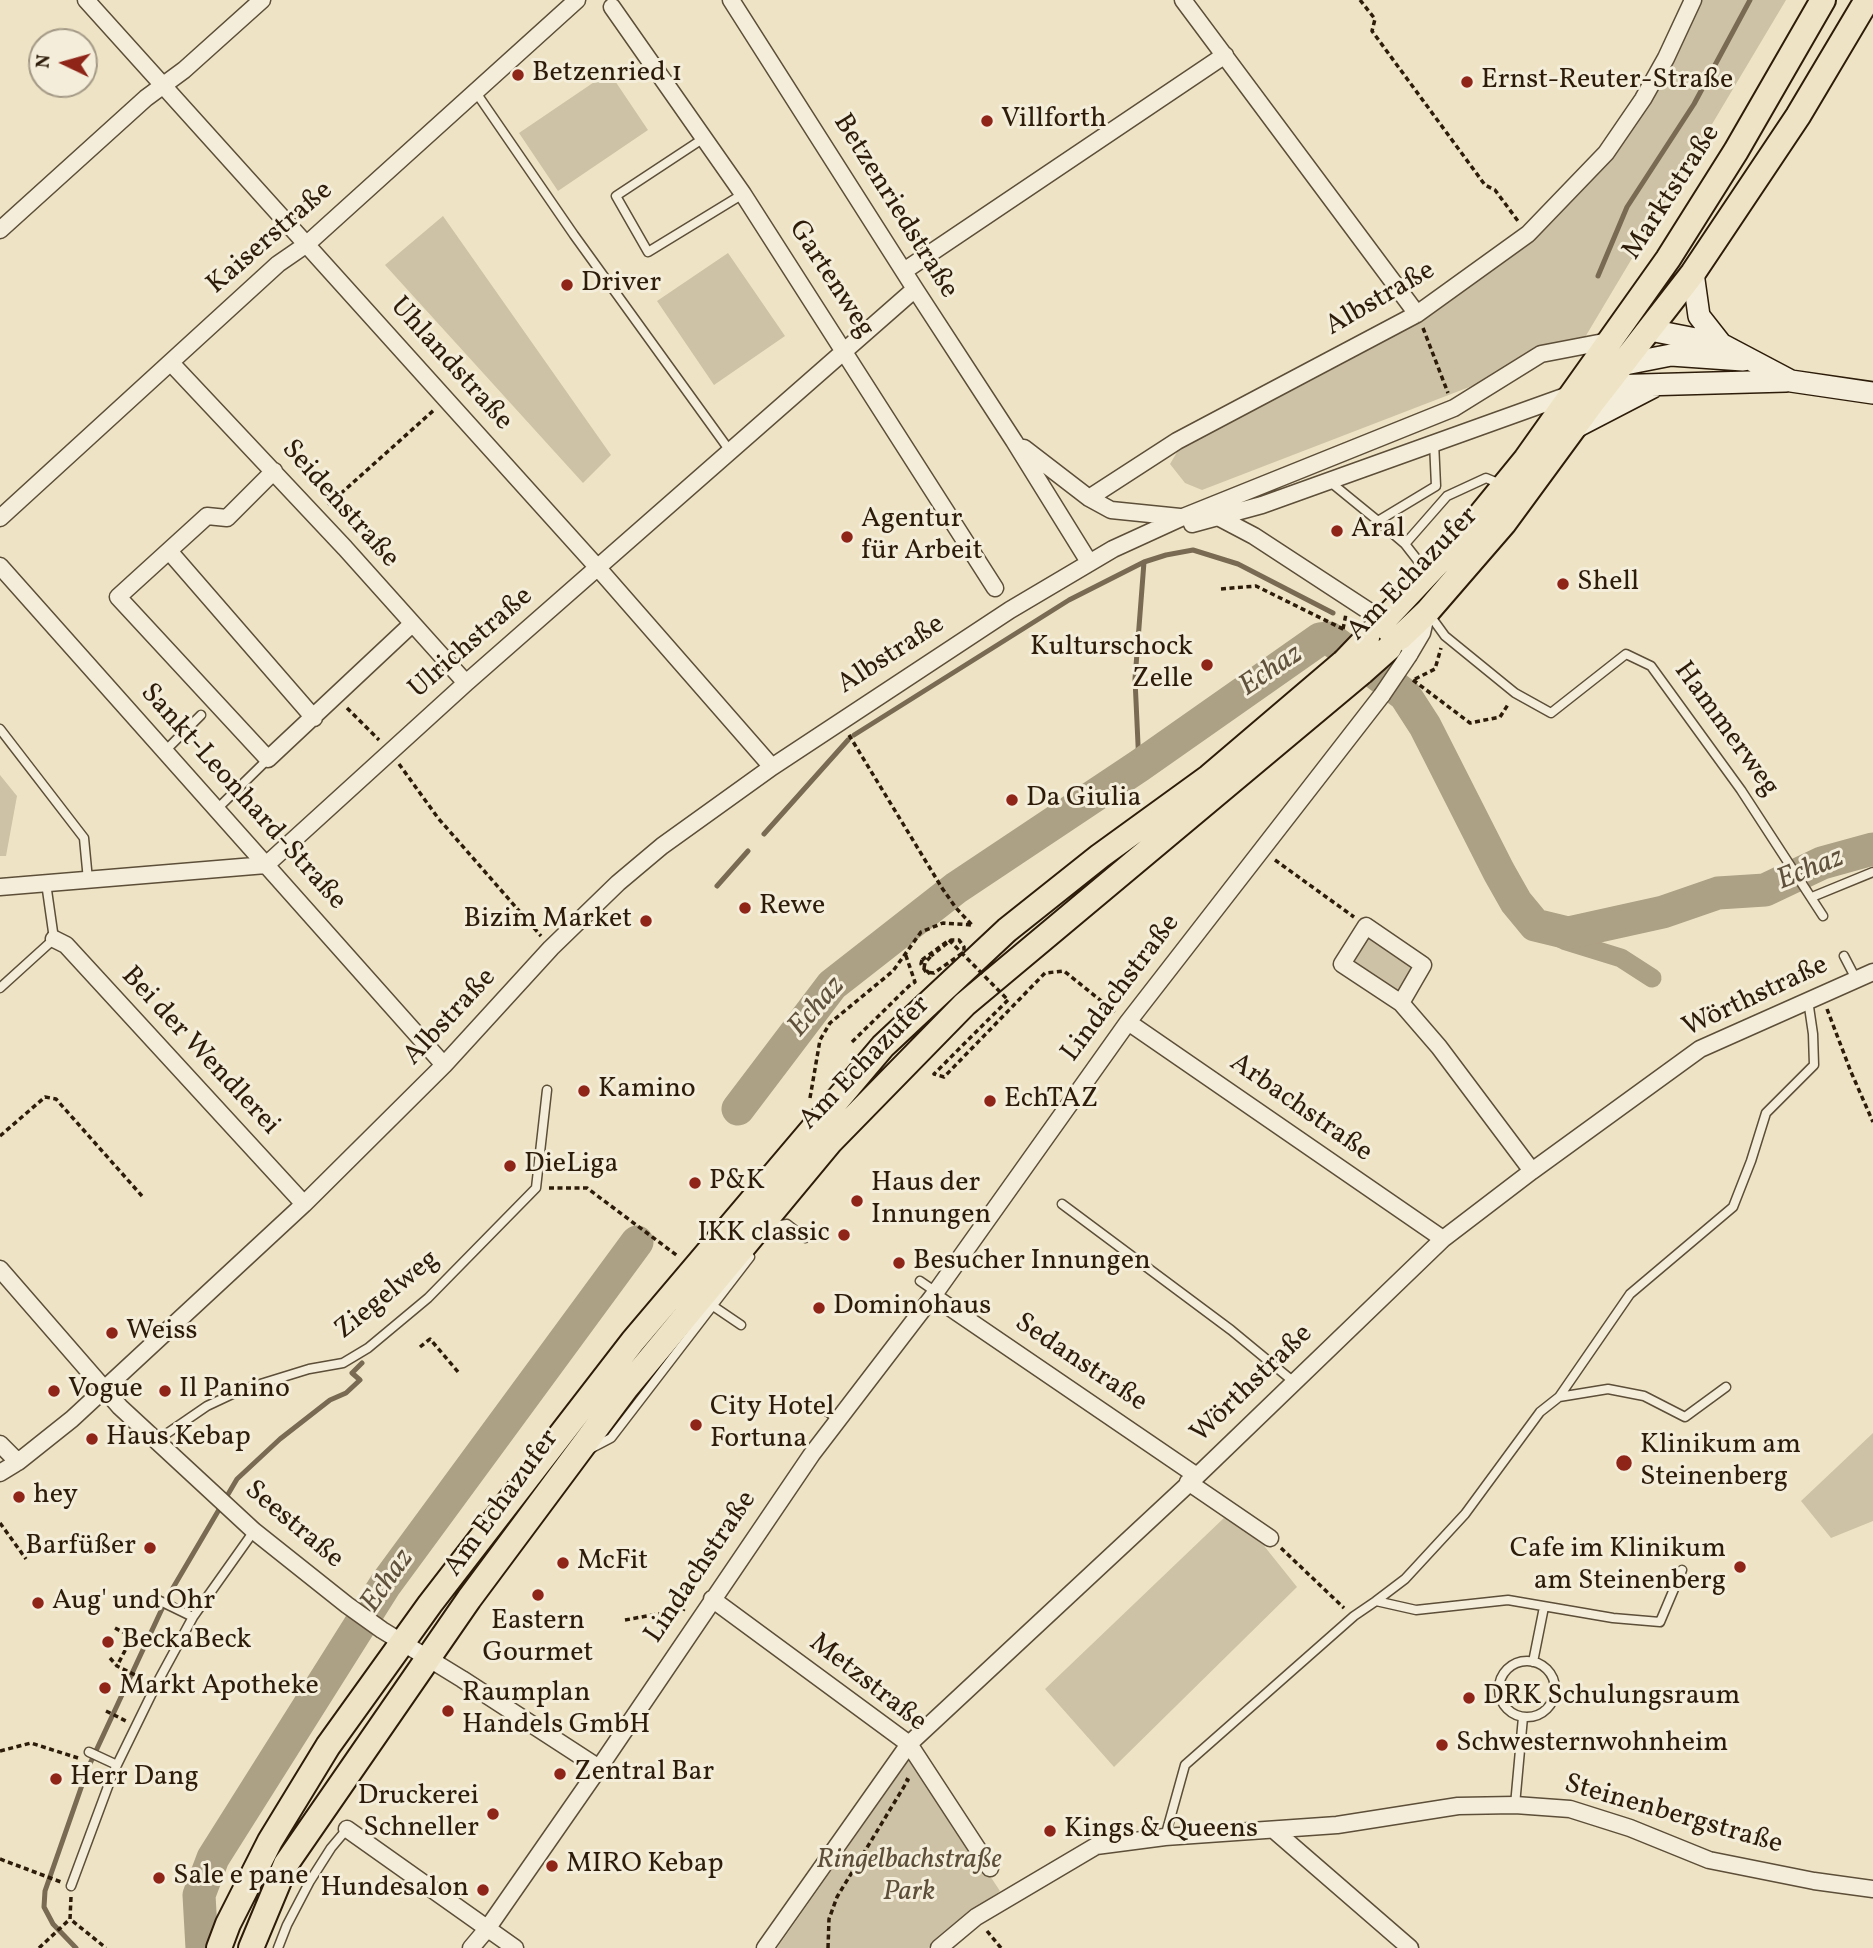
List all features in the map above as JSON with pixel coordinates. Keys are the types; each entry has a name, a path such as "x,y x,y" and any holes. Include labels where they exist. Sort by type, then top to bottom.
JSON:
{"main road":[{"name":"Marktstraße","path":"1608,341 1668,258 1736,151 1823,0"},
{"name":"Marktstraße","path":"1650,330 1693,273 1798,116 1867,0"},
{"path":"1693,273 1699,316 1721,344"},
{"name":"Am Echazufer","path":"1387,640 1429,574 1506,486 1588,384 1624,363 1650,330"},
{"path":"1650,330 1721,344 1791,381"},
{"name":"Am Echazufer","path":"219,1948 228,1924 270,1841 392,1637 439,1593 633,1341 883,1046 1007,930 1100,856 1427,612 1504,523 1574,428 1588,384 1608,341"},
{"path":"1624,363 1671,355 1750,360"},
{"path":"1588,384 1791,381 1873,393"},
{"path":"1574,428 1658,384"},
{"name":"Am Echazufer","path":"251,1948 286,1864 428,1658 626,1388 830,1142 965,1004 1353,667"}],"street":[{"name":"Uhlandstraße","path":"86,0 598,568 772,767"},
{"path":"0,230 146,98 184,69 262,0"},
{"name":"Kaiserstraße","path":"0,519 278,264 307,244 577,0"},
{"name":"Betzenriedstraße","path":"731,0 1089,562"},
{"path":"1183,0 1417,314"},
{"name":"Albstraße","path":"1183,517 1111,510 1089,498 1177,441 1417,314 1528,234 1606,153 1643,99 1693,0"},
{"name":"Gartenweg","path":"612,7 743,194 995,588"},
{"path":"904,271 1225,55"},
{"name":"Ulrichstraße","path":"266,865 466,683 915,289"},
{"name":"Albstraße","path":"0,1473 18,1462 104,1389 304,1204 444,1065 551,948 618,883 662,846 772,767 1112,549 1183,517 1454,408 1541,354 1650,330"},
{"name":"Seidenstraße","path":"172,364 316,516 466,683"},
{"name":"Albstraße","path":"1112,549 1216,516 1262,505 1588,384"},
{"name":"Betzenriedstraße","path":"1014,441 1089,498"},
{"name":"Sankt-Leonhard-Straße","path":"268,759 118,597 207,516 227,518 274,471"},
{"path":"1254,536 1262,505"},
{"path":"1216,516 1254,536 1387,640"},
{"path":"169,551 314,718"},
{"name":"Sankt-Leonhard-Straße","path":"0,566 444,1065"},
{"name":"Ulrichstraße","path":"268,759 412,624"},
{"name":"Lindachstraße","path":"471,1948 599,1768 712,1599 838,1419 935,1294 1128,1023 1382,695 1387,640"},
{"path":"0,887 266,865"},
{"path":"1401,1003 1423,965 1366,926 1342,964 1401,1003 1439,1047 1532,1171"},
{"name":"Bei der Wendlerei","path":"54,939 66,945 304,1204"},
{"name":"Wörthstraße","path":"765,1948 909,1744 1193,1479 1443,1239 1700,1049 1873,972"},
{"name":"Arbachstraße","path":"1128,1023 1443,1239"},
{"name":"Seestraße","path":"0,1269 104,1389 254,1531 392,1637 599,1768"},
{"name":"Sedanstraße","path":"935,1294 1193,1479 1270,1538"},
{"path":"0,1444 18,1462"},
{"name":"Metzstraße","path":"712,1599 909,1744 990,1868"},
{"name":"Steinenbergstraße","path":"939,1948 976,1917 1096,1846 1165,1837 1337,1825 1458,1806 1516,1805 1570,1809 1630,1828 1709,1860 1814,1881 1873,1889"},
{"path":"347,1829 515,1948"},
{"path":"1275,1830 1410,1948"}],"lane":[{"path":"475,91 574,235 730,451"},
{"path":"705,137 616,196 648,252 743,194"},
{"path":"1378,521 1436,486 1434,442"},
{"path":"1405,544 1447,496 1486,478 1506,486"},
{"path":"1329,481 1405,544 1429,574"},
{"name":"Hammerweg","path":"1427,612 1445,636 1515,693 1551,713 1626,654 1651,666 1810,893"},
{"path":"165,751 201,715"},
{"path":"0,729 84,838 88,880"},
{"path":"217,809 268,759"},
{"path":"1822,916 1810,893 1873,872"},
{"path":"0,988 54,939 46,883"},
{"path":"1844,956 1856,979"},
{"path":"1165,1837 1185,1765 1354,1616 1405,1578 1465,1514 1540,1412 1559,1397 1630,1294 1733,1207 1766,1113 1814,1065 1808,1000"},
{"path":"536,1188 547,1090"},
{"path":"766,1236 830,1142"},
{"name":"Ziegelweg","path":"156,1441 207,1406 241,1390 309,1368 343,1363 368,1348 428,1298 536,1188"},
{"path":"1062,1204 1231,1330 1294,1382"},
{"path":"774,1226 787,1224 805,1237"},
{"path":"573,1458 611,1438 758,1246"},
{"path":"920,1280 935,1294"},
{"path":"713,1306 741,1325"},
{"path":"1559,1397 1608,1389 1644,1396 1685,1417 1726,1387"},
{"path":"819,1406 838,1419"},
{"path":"71,1886 117,1765 193,1618 254,1531"},
{"path":"1376,1601 1416,1610 1507,1600 1613,1618 1660,1622 1682,1570"},
{"path":"156,1599 193,1618"},
{"path":"1533,1662 1545,1607"},
{"path":"1520,1662 1533,1662 1544,1666 1552,1675 1556,1692 1550,1707 1539,1715 1522,1717 1505,1705 1500,1688 1503,1676 1513,1666 1520,1662"},
{"path":"1516,1805 1522,1717"},
{"path":"86,1756 102,1758 117,1765"},
{"path":"278,1948 310,1881 347,1829"}],"path":[{"path":"1360,0 1375,19 1372,31 1485,185 1495,190 1528,234"},
{"path":"1417,314 1454,408"},
{"path":"316,516 446,399"},
{"path":"1221,589 1256,586 1343,629 1346,624"},
{"path":"1441,650 1436,669 1415,678 1470,723 1500,717 1515,693"},
{"path":"335,697 390,751 438,818 551,948"},
{"path":"809,1102 820,1040 830,1023 893,971 921,932 943,923 972,925 942,888 841,721"},
{"path":"1261,851 1366,926"},
{"path":"932,975 924,968 925,962 931,956 941,948 951,940 959,940 964,952 954,959 934,973 926,972 922,968 922,960 948,940 957,949 965,957 1008,1000 934,1073 944,1077 1045,973 1064,971 1128,1023"},
{"name":"Am Echazufer","path":"852,1042 915,982 905,953"},
{"path":"1832,1024 1873,1122"},
{"path":"0,1136 45,1097 56,1099 142,1196"},
{"path":"536,1188 587,1188 694,1269"},
{"path":"420,1347 430,1339 459,1373"},
{"path":"0,1522 26,1559"},
{"path":"1270,1538 1354,1616"},
{"path":"625,1620 682,1612 690,1601"},
{"path":"115,1628 132,1637 117,1666"},
{"path":"110,1658 117,1666 136,1675"},
{"path":"107,1711 118,1717"},
{"path":"0,1751 31,1743 86,1756"},
{"path":"828,1948 829,1919 837,1897 908,1780 891,1769"},
{"path":"0,1859 71,1886 70,1919 39,1948"},
{"path":"976,1917 1001,1948"},
{"path":"70,1919 106,1948"}],"green space":[{"path":"1694,0 1786,0 1581,344 1202,490 1185,483 1170,464 1180,447 1422,321 1536,238 1611,154"},
{"path":"609,72 648,130 558,191 519,133"},
{"path":"443,216 611,455 583,483 385,265"},
{"path":"728,253 785,336 714,385 657,301"},
{"path":"0,775 17,796 6,856 0,856"},
{"path":"1369,936 1415,968 1398,994 1352,963"},
{"path":"1873,1433 1873,1521 1831,1538 1801,1501"},
{"path":"1226,1516 1261,1542 1297,1587 1114,1767 1045,1689"},
{"name":"Ringelbachstraße Park","path":"911,1757 1000,1891 928,1948 777,1948"}],"shaded area":[{"path":"1408,691 1422,717 1425,726 1400,698"}],"waterway":[{"path":"1598,276 1627,207 1694,104 1750,0"},
{"path":"854,735 1069,600 1144,562 1166,555 1193,550 1238,564 1333,613"},
{"path":"1139,766 1135,679 1144,562"},
{"name":"Echaz","path":"738,1109 832,985 956,888 1139,766 1320,639 1329,638 1405,695 1425,726 1499,872 1516,902 1535,925 1568,933 1663,912 1718,893 1765,890 1822,863 1873,849"},
{"path":"764,834 848,740"},
{"path":"717,886 748,851"},
{"path":"1535,925 1566,941 1621,958 1652,978"},
{"name":"Echaz","path":"202,1948 199,1895 213,1858 385,1585 637,1242"},
{"path":"76,1948 53,1924 44,1907 45,1891 88,1768 167,1598 237,1479 280,1439 330,1400 346,1393 360,1380 352,1373 362,1363"}],"place":[{"name":"Betzenried 1","path":"518,75"},
{"name":"Ernst-Reuter-Straße","path":"1467,82"},
{"name":"Villforth","path":"987,121"},
{"name":"Driver","path":"567,285"},
{"name":"Aral","path":"1337,531"},
{"name":"Agentur für Arbeit","path":"847,537"},
{"name":"Shell","path":"1563,584"},
{"name":"Kulturschock Zelle","path":"1207,665"},
{"name":"Da Giulia","path":"1012,800"},
{"name":"Rewe","path":"745,908"},
{"name":"Bizim Market","path":"646,921"},
{"name":"Kamino","path":"584,1091"},
{"name":"EchTAZ","path":"990,1101"},
{"name":"DieLiga","path":"510,1166"},
{"name":"P&K","path":"695,1183"},
{"name":"Haus der Innungen","path":"857,1201"},
{"name":"IKK classic","path":"844,1235"},
{"name":"Besucher Innungen","path":"899,1263"},
{"name":"Dominohaus","path":"819,1308"},
{"name":"Weiss","path":"112,1333"},
{"name":"Vogue","path":"54,1391"},
{"name":"Il Panino","path":"165,1391"},
{"name":"City Hotel Fortuna","path":"696,1425"},
{"name":"Haus Kebap","path":"92,1439"},
{"name":"Klinikum am Steinenberg","path":"1624,1463"},
{"name":"hey","path":"19,1497"},
{"name":"Barfüßer","path":"150,1548"},
{"name":"McFit","path":"563,1563"},
{"name":"Cafe im Klinikum am Steinenberg","path":"1740,1567"},
{"name":"Eastern Gourmet","path":"538,1595"},
{"name":"Aug' und Ohr","path":"38,1603"},
{"name":"BeckaBeck","path":"108,1642"},
{"name":"Markt Apotheke","path":"105,1688"},
{"name":"DRK Schulungsraum","path":"1469,1698"},
{"name":"Raumplan Handels GmbH","path":"448,1711"},
{"name":"Schwesternwohnheim","path":"1442,1745"},
{"name":"Zentral Bar","path":"560,1774"},
{"name":"Herr Dang","path":"56,1779"},
{"name":"Druckerei Schneller","path":"493,1814"},
{"name":"Kings & Queens","path":"1050,1831"},
{"name":"MIRO Kebap","path":"552,1866"},
{"name":"Sale e pane","path":"159,1878"},
{"name":"Hundesalon","path":"483,1890"}]}
